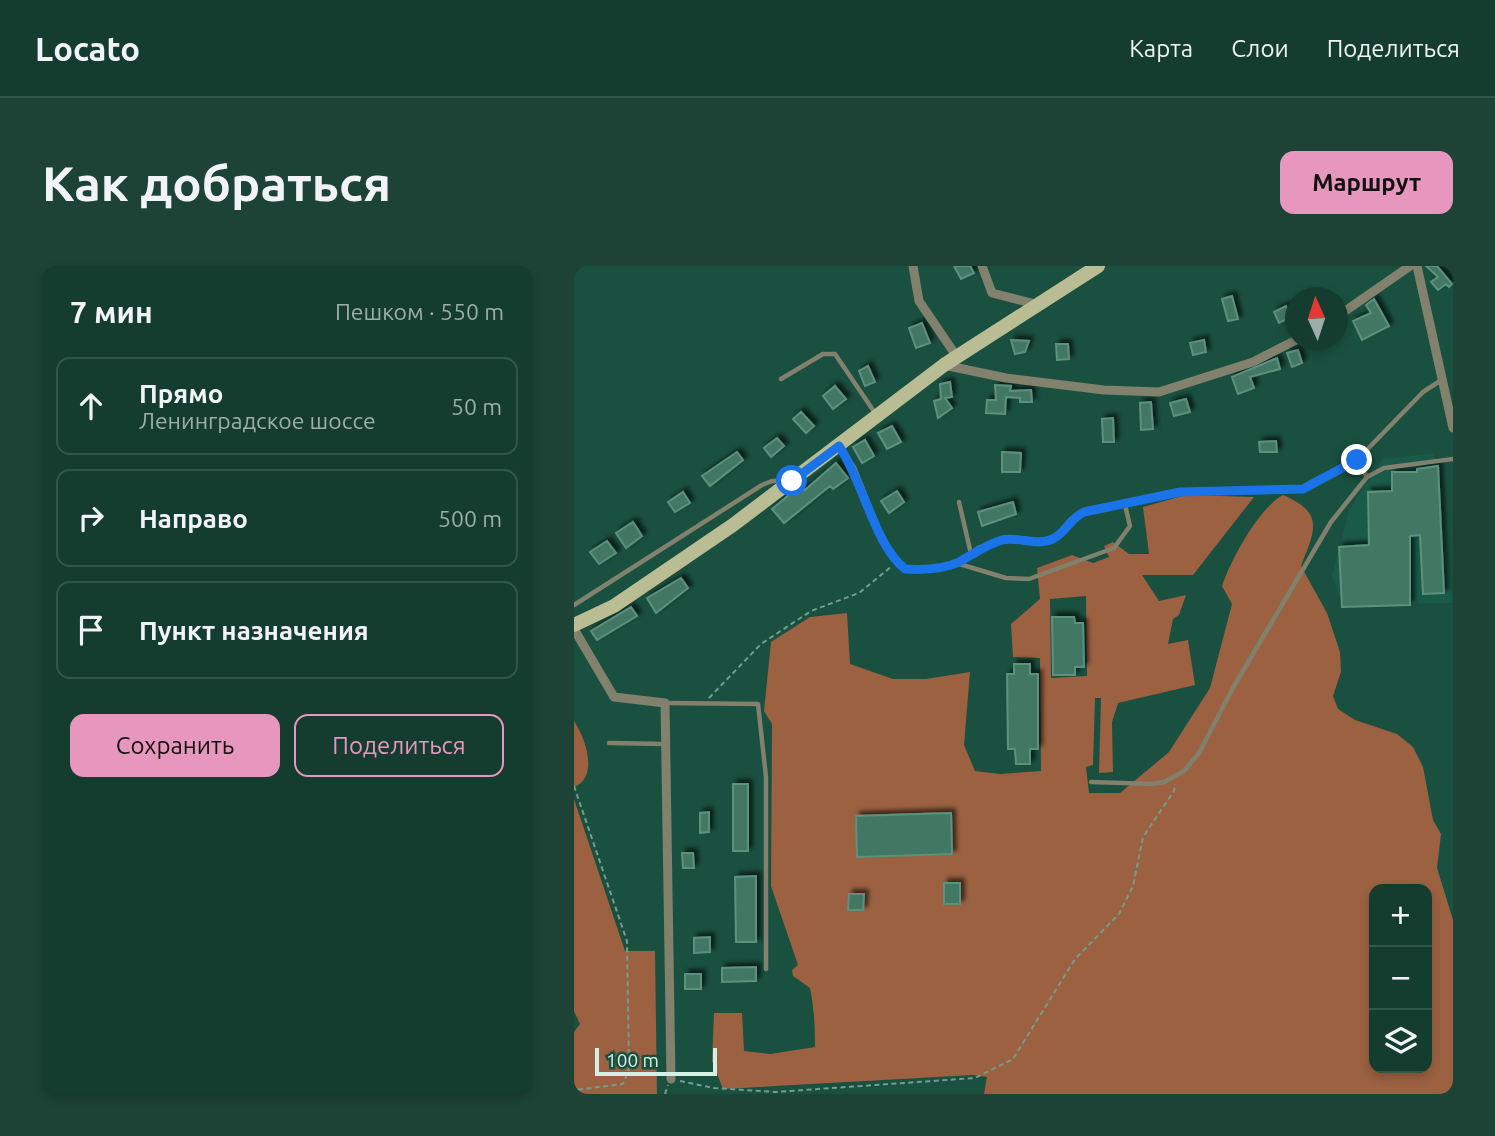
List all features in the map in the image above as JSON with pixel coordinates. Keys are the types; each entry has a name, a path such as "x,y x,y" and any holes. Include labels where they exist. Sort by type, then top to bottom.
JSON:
{"main road":[{"path":"574,627 614,606 792,481 951,361 1040,306 1083,271 1098,266"}],"street":[{"path":"913,266 919,301 951,361 1006,378 1104,390 1159,392 1253,362 1285,346"},
{"path":"982,266 992,293 1040,306"},
{"path":"1348,309 1410,266"},
{"path":"1417,266 1453,428"},
{"path":"574,627 614,697 666,703 671,1079"}],"lane":[{"path":"781,379 823,354 835,354 877,417"},
{"path":"839,446 854,467 889,554 905,569 921,570 957,563 1006,539 1036,542 1055,538 1071,519 1084,512 1180,492 1303,489 1357,460 1423,391 1443,379"},
{"path":"1091,782 1153,783 1177,776 1199,753 1234,687 1331,522 1367,477 1384,468 1453,458"},
{"path":"1357,460 1367,477"},
{"path":"574,605 762,485 772,481 792,481"},
{"path":"959,502 971,554"},
{"path":"957,563 1006,578 1029,579 1114,548 1130,526 1125,505"},
{"path":"666,703 758,704 766,777 766,969"},
{"path":"609,743 666,744"}],"path":[{"path":"703,704 761,644 811,611 859,593 896,562"},
{"path":"671,1079 715,1088 775,1092 975,1078 1013,1059 1075,959 1119,914 1133,886 1143,837 1174,791 1177,776"},
{"path":"574,786 627,941 629,1069 623,1084 574,1090"}],"shaded area":[{"path":"1434,453 1453,603 1343,605 1332,576 1349,510 1383,459"},
{"path":"1186,495 1254,497 1193,575 1142,575 1159,601 1186,595 1179,615 1173,619 1168,644 1188,640 1195,685 1118,703 1112,722 1113,772 1099,773 1101,698 1095,698 1093,765 1086,767 1089,793 1120,793 1169,752 1210,688 1232,604 1222,586 1247,535 1265,511 1283,495 1306,509 1311,516 1313,532 1301,566 1327,613 1340,652 1341,672 1333,696 1338,709 1355,720 1397,734 1413,747 1423,767 1433,820 1441,834 1437,868 1453,920 1453,1094 984,1094 987,1077 973,1075 723,1089 712,1061 714,1013 742,1013 744,1051 770,1054 815,1047 810,988 793,976 792,970 798,965 771,886 772,724 764,711 771,642 810,617 847,613 850,664 893,679 926,679 970,672 964,745 975,771 1000,774 1041,771 1040,658 1013,657 1011,624 1040,599 1037,568 1072,555 1093,563 1109,557 1104,546 1113,542 1129,554 1149,554 1143,507","holes":["1086,596 1087,676 1051,678 1050,599"]},
{"path":"574,721 586,747 588,766 582,782 574,787"},
{"path":"574,799 625,951 655,951 657,1094 574,1094 574,1032 580,1024 574,1011"}],"building":[{"path":"954,266 970,266 974,273 961,279"},
{"path":"1426,266 1437,266 1452,284 1449,287 1446,284 1438,290 1431,282 1438,277"},
{"path":"1232,296 1238,319 1228,321 1222,299"},
{"path":"1374,299 1389,326 1362,340 1353,321 1371,313 1366,305"},
{"path":"1285,306 1285,320 1279,323 1274,312"},
{"path":"922,323 930,343 916,348 909,328"},
{"path":"1011,340 1029,341 1025,352 1015,354"},
{"path":"1204,340 1206,352 1193,355 1190,343"},
{"path":"1056,344 1068,344 1069,359 1057,360"},
{"path":"1298,350 1302,363 1292,367 1287,353"},
{"path":"1277,358 1280,369 1250,377 1254,388 1238,394 1232,377"},
{"path":"868,366 875,382 865,386 859,371"},
{"path":"950,382 952,397 945,398 952,408 938,418 934,401 941,399 940,384"},
{"path":"995,385 1011,386 1010,391 1031,390 1032,402 1020,402 1020,398 1006,397 1005,414 986,413 987,400 996,400"},
{"path":"835,386 846,399 833,409 823,396"},
{"path":"1186,399 1190,412 1174,416 1170,403"},
{"path":"1151,402 1153,429 1141,430 1140,403"},
{"path":"801,412 814,426 806,433 793,419"},
{"path":"1113,418 1114,442 1103,442 1102,419"},
{"path":"892,426 901,442 887,449 878,433"},
{"path":"777,438 784,446 771,457 764,448"},
{"path":"865,440 874,456 862,463 853,447"},
{"path":"1276,441 1277,452 1260,452 1259,442"},
{"path":"737,452 743,460 710,486 702,476"},
{"path":"1002,452 1021,453 1020,472 1002,472"},
{"path":"836,463 848,478 833,489 830,486 784,523 772,509 801,485 805,490"},
{"path":"1438,466 1444,593 1423,594 1420,535 1410,536 1410,605 1342,607 1339,547 1369,545 1368,492 1392,491 1392,472 1417,472 1417,469"},
{"path":"897,491 904,502 889,513 881,501"},
{"path":"683,492 690,503 675,512 668,502"},
{"path":"1013,502 1016,514 982,526 978,512"},
{"path":"633,522 642,536 626,548 616,533"},
{"path":"607,541 616,553 599,564 590,552"},
{"path":"681,578 688,588 656,613 647,598"},
{"path":"631,607 637,616 597,640 591,631"},
{"path":"1052,617 1074,617 1075,623 1083,623 1084,667 1075,667 1075,675 1053,675"},
{"path":"1014,664 1030,664 1030,674 1038,674 1038,749 1030,749 1030,764 1016,764 1015,749 1008,749 1007,674 1014,674"},
{"path":"733,784 748,784 748,851 733,851"},
{"path":"709,812 709,832 700,833 700,813"},
{"path":"951,813 952,854 857,857 856,816"},
{"path":"682,853 693,853 694,868 683,868"},
{"path":"756,876 756,942 736,942 735,877"},
{"path":"944,883 960,883 960,904 944,904"},
{"path":"849,894 864,894 863,910 848,910"},
{"path":"710,937 710,952 694,953 694,938"},
{"path":"756,967 756,981 722,982 722,968"},
{"path":"685,974 701,974 701,989 685,989"}],"route":[{"path":"792,481 839,446 854,467 889,554 905,569 921,570 957,563 978,548 1006,539 1036,542 1055,538 1071,519 1084,512 1180,492 1303,489 1357,460"}]}
